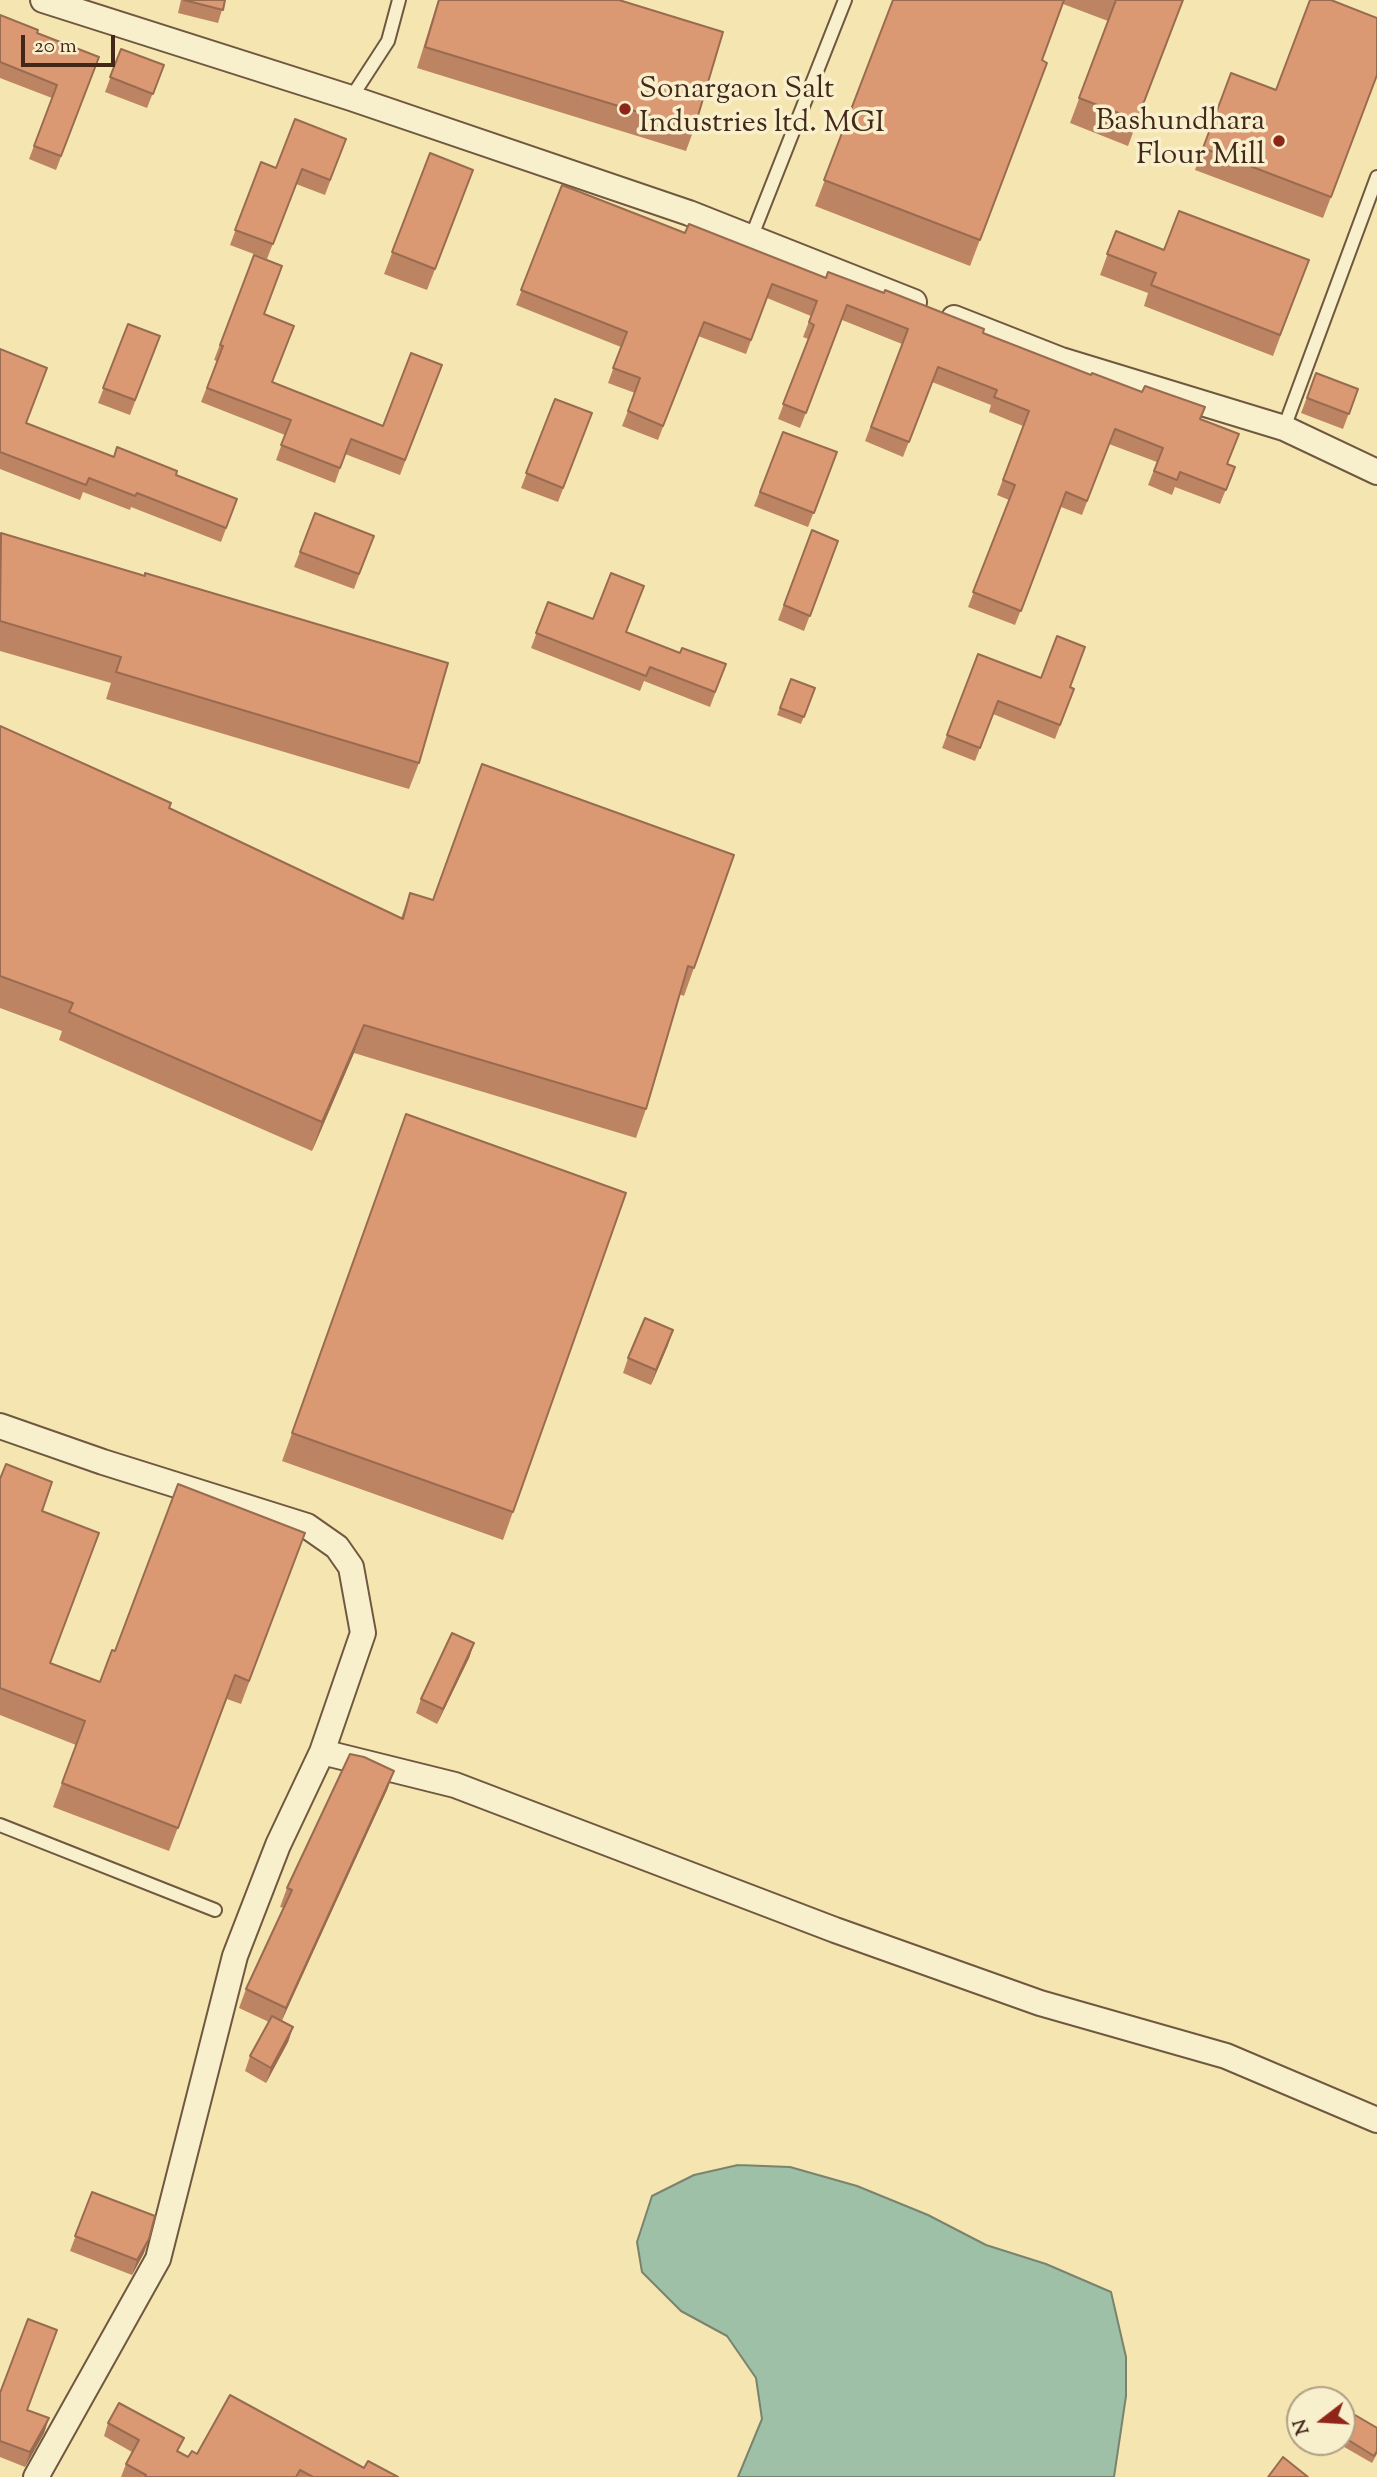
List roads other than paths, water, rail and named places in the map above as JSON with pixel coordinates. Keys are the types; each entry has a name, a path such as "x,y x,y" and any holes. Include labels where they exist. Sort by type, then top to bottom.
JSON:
{"street":[{"path":"43,0 351,98 689,213 1061,360 1284,428 1377,472"},
{"path":"0,1426 307,1527 337,1547 351,1567 363,1633 322,1752 278,1845 235,1956 158,2259 36,2477"},
{"path":"322,1752 455,1784 835,1930 1040,2003 1226,2056 1377,2120"}],"lane":[{"path":"351,98 388,41 400,0"},
{"path":"751,238 845,0"},
{"path":"1284,428 1377,177"},
{"path":"0,1825 215,1910"}],"place":[{"name":"Sonargaon Salt Industries ltd. MGI","path":"625,109"},
{"name":"Bashundhara Flour Mill","path":"1279,141"}]}
